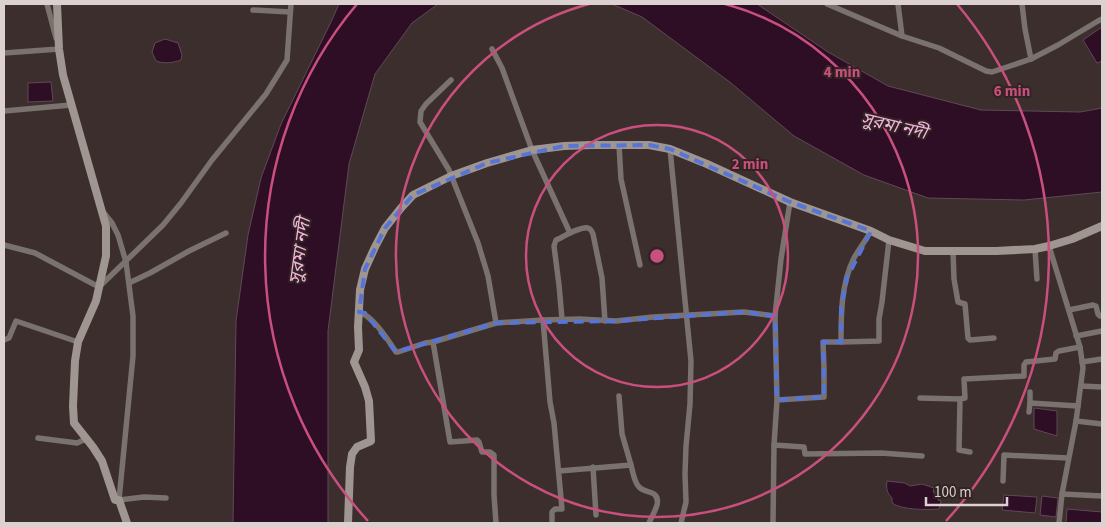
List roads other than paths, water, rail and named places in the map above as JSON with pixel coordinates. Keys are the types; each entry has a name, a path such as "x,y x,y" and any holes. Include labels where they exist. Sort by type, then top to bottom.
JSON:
{"street":[{"path":"47,4 59,49"},
{"path":"99,287 164,225 212,160 266,94 287,60 291,4"},
{"path":"827,4 902,36 939,48 986,71 992,72 1031,59 1102,19"},
{"path":"898,4 902,36"},
{"path":"1022,4 1031,59"},
{"path":"57,6 59,49 63,75 106,226 106,256 96,301 78,342 73,406 74,423 102,461 115,500 144,496 166,498"},
{"path":"253,10 290,12"},
{"path":"4,53 59,49"},
{"path":"492,49 502,68 532,150 570,233"},
{"path":"451,80 426,104 421,111 420,122 449,170 478,243 488,276 496,323"},
{"path":"4,111 71,105"},
{"path":"619,145 621,179 640,265"},
{"path":"348,523 352,454 357,447 371,441 370,401 354,362 359,350 360,290 365,269 374,247 385,228 413,195 451,176 532,150 564,146 649,145 670,149 790,202 889,240 925,251 1035,249 1072,239 1102,226"},
{"path":"670,149 690,361 690,404 685,474 686,502 681,523"},
{"path":"773,523 774,445 777,400 775,316 790,202"},
{"path":"102,211 112,223 118,235 126,262 133,316 133,356 119,500 127,523"},
{"path":"562,320 554,246 556,240 587,228 593,234 602,278 606,321"},
{"path":"841,342 841,308 847,278 854,258 871,232"},
{"path":"129,283 226,233"},
{"path":"777,400 824,397 823,342 879,341 879,319 889,240"},
{"path":"4,245 35,253 99,287"},
{"path":"1049,246 1080,347 1082,362 1081,386 1062,494 1059,523"},
{"path":"1035,249 1037,279"},
{"path":"953,251 954,279 958,302 964,304 968,338 970,340 994,338"},
{"path":"1069,310 1093,304 1096,306 1098,314 1102,316"},
{"path":"359,312 365,314 383,333 396,352 496,323 543,320 616,321 744,312 775,316"},
{"path":"543,320 562,509 555,509 552,512 552,523"},
{"path":"4,340 9,338 16,321 78,342"},
{"path":"1076,336 1102,331"},
{"path":"433,342 450,442 477,440 482,452 494,454 496,523"},
{"path":"920,398 965,398 964,379 1024,376 1024,365 1026,362 1055,359 1056,352 1080,347"},
{"path":"1082,362 1102,359"},
{"path":"1081,386 1102,387"},
{"path":"1029,412 1030,392"},
{"path":"619,396 622,434 635,480 638,487 653,493 658,499 658,504 649,523"},
{"path":"960,399 959,450 970,452"},
{"path":"1030,403 1078,406"},
{"path":"1076,421 1102,424"},
{"path":"38,438 77,443 86,439"},
{"path":"774,445 804,446 805,454 881,453 922,456"},
{"path":"1003,481 1004,455 1068,458"},
{"path":"559,471 631,465"},
{"path":"593,467 596,515"},
{"path":"1062,494 1102,496"}],"water":[{"name":"সুরমা নদী","path":"339,4 438,4 412,23 375,74 349,164 328,331 328,523 233,523 236,321 248,235 261,178 281,124"},
{"name":"সুরমা নদী","path":"612,4 757,4 828,52 888,86 981,110 1080,112 1102,108 1102,192 1024,200 928,198 864,175 794,136 731,83 642,17"},
{"path":"1102,27 1102,61 1097,63 1083,40"},
{"path":"165,39 178,43 182,55 181,60 168,63 156,61 152,52 155,43"},
{"path":"51,82 53,101 28,102 28,83"},
{"path":"1034,408 1057,411 1057,436 1034,429"},
{"path":"887,481 905,483 910,486 922,484 934,488 933,492 939,496 938,500 941,501 939,509 914,509 892,503 892,498 887,489"},
{"path":"1004,495 1037,497 1035,513 1002,510"},
{"path":"1042,496 1058,498 1056,517 1040,515"},
{"path":"1067,509 1102,512 1102,523 1066,523"}]}
